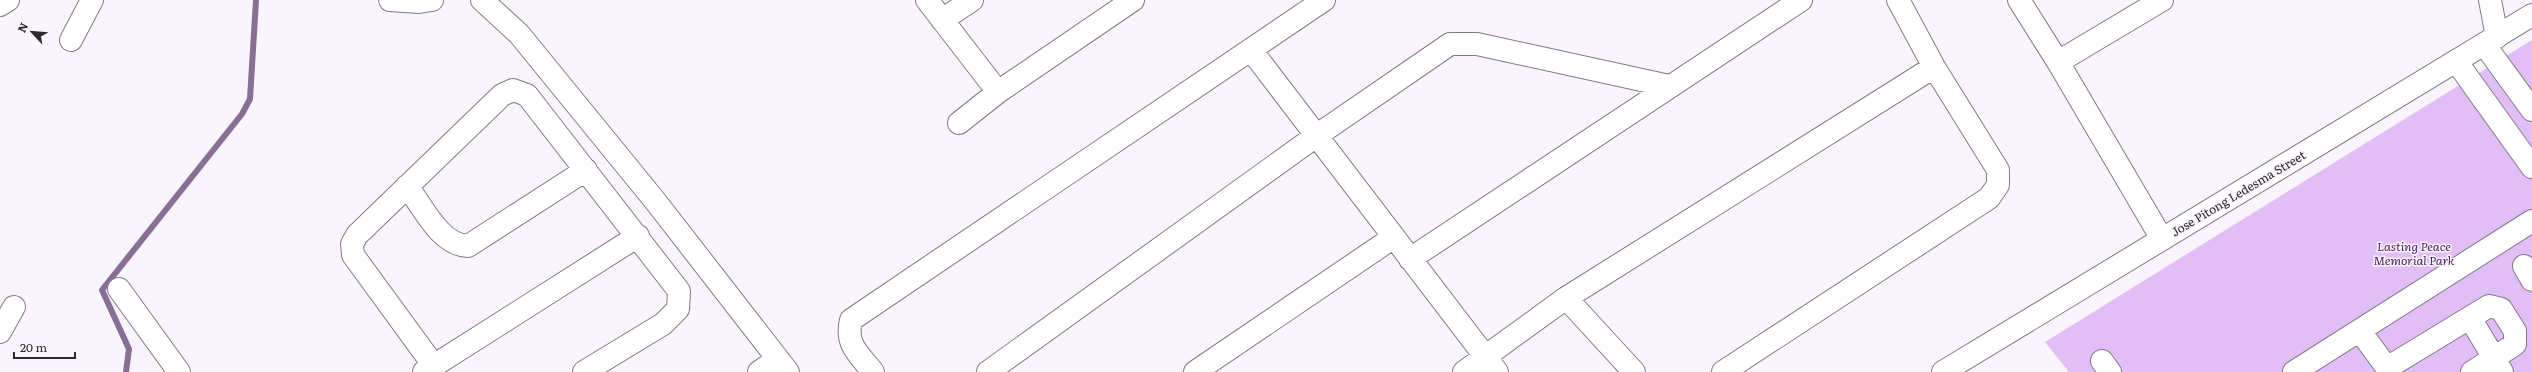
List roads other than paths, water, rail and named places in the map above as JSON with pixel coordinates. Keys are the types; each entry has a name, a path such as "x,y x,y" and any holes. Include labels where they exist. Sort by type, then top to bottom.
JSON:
{"street":[{"path":"0,5 8,0"},
{"path":"71,40 92,0"},
{"path":"390,0 419,2 432,0"},
{"path":"482,0 520,34 656,202 783,366 759,372"},
{"path":"927,0 998,92"},
{"path":"942,20 972,0"},
{"path":"959,123 998,92 1134,0"},
{"path":"873,372 851,344 848,333 851,320 1324,0"},
{"path":"1410,258 1801,0"},
{"path":"1723,372 1989,198 1998,185 1998,170 1934,67 1898,0"},
{"path":"2019,0 2058,62 2162,239"},
{"path":"2490,0 2490,40 2532,110"},
{"path":"2058,62 2156,2"},
{"name":"Jose Pitong Ledesma Street","path":"1943,372 2532,15"},
{"path":"988,372 1316,136 1450,44 1477,44 1669,86"},
{"path":"1251,50 1492,365"},
{"path":"2456,61 2532,167"},
{"path":"1464,372 1492,365 1566,298 1934,67"},
{"path":"584,372 663,324 678,309 679,291 638,236 527,95 513,90 502,95 357,235 352,244 353,254 429,369 638,236"},
{"path":"407,186 446,239 458,246 468,246 586,170"},
{"path":"2294,372 2532,221"},
{"path":"1195,372 1394,237"},
{"path":"119,289 179,372"},
{"path":"1566,298 1634,372"},
{"path":"2360,330 2389,370 2489,306 2495,306 2501,309 2516,331 2515,344 2498,365 2472,372"},
{"path":"0,332 14,307"},
{"path":"2470,318 2498,365"}],"waterway":[{"path":"126,372 129,349 102,290 242,114 250,99 256,0"}],"park label":[{"name":"Lasting Peace Memorial Park","path":"2414,253"}]}
